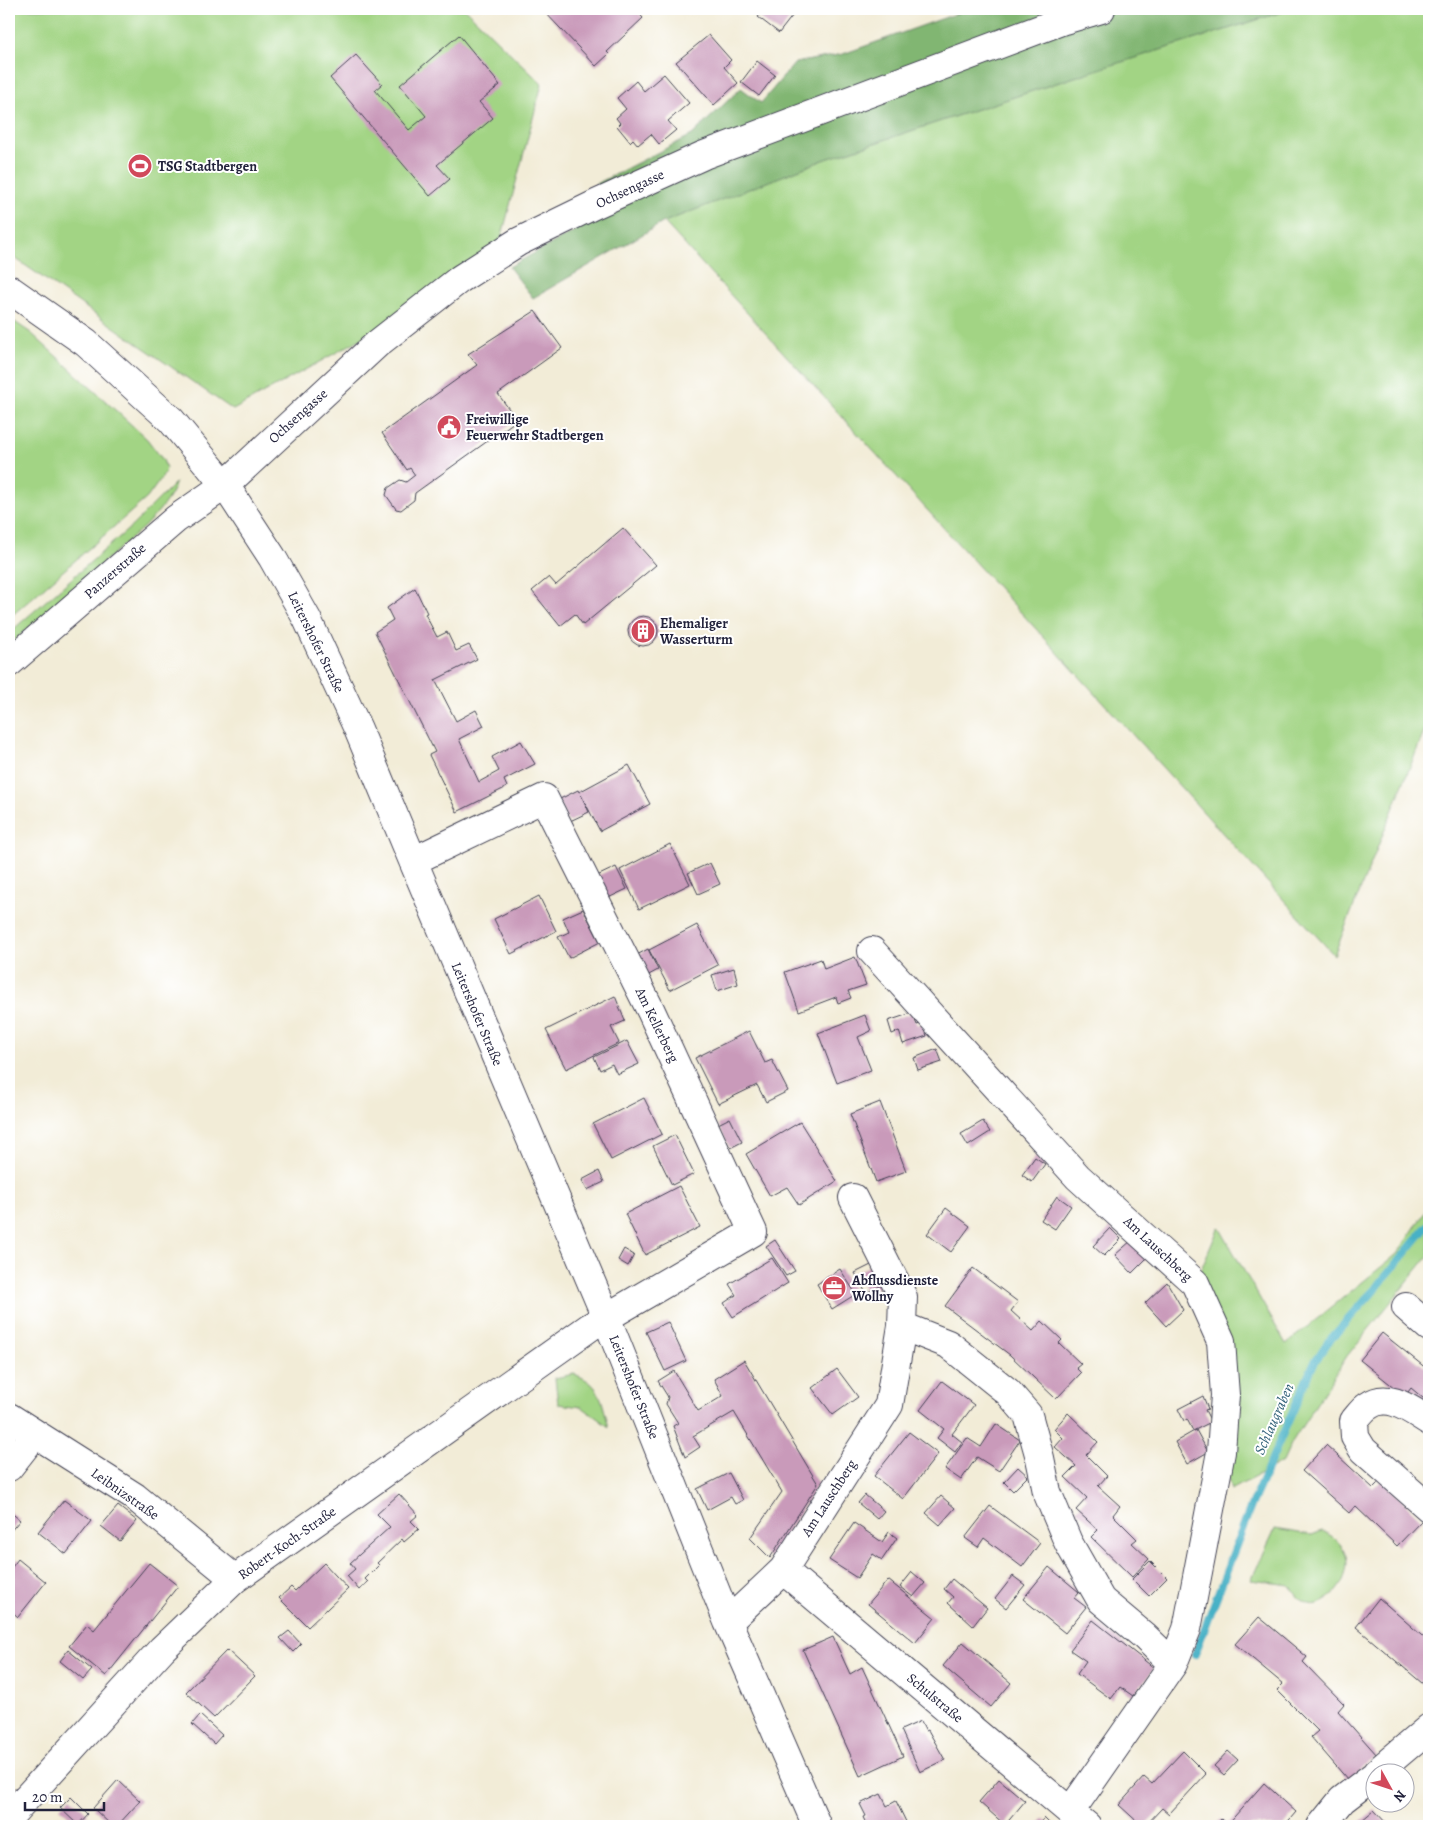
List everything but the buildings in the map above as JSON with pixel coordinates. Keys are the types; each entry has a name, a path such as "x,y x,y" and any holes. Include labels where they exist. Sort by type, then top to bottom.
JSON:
{"street":[{"name":"Ochsengasse","path":"225,485 377,344 460,279 518,242 704,155 1055,23 1101,9"},
{"name":"Leitershofer Straße","path":"9,289 86,343 171,420 225,485 272,557 307,619 358,728 606,1317 728,1622 816,1826"},
{"name":"Panzerstraße","path":"9,663 176,519 225,485"},
{"name":"Am Kellerberg","path":"413,861 544,798 651,1011 753,1232 606,1317"},
{"name":"Am Lauschberg","path":"872,951 1078,1177 1195,1283 1221,1341 1225,1395 1221,1452 1187,1629 1173,1664 1079,1819"},
{"name":"Am Lauschberg","path":"728,1622 783,1570 889,1405 902,1326 903,1297 853,1198"},
{"path":"1406,1307 1429,1327"},
{"name":"Robert-Koch-Straße","path":"9,1817 162,1649 235,1579 606,1317"},
{"path":"902,1326 948,1344 1008,1392 1028,1415 1048,1492 1068,1542 1101,1600 1144,1636 1173,1664"},
{"path":"1429,1421 1405,1407 1388,1400 1374,1402 1366,1407 1354,1421 1355,1437 1363,1450 1429,1508"},
{"name":"Leibnizstraße","path":"9,1417 135,1497 235,1579"},
{"path":"9,1467 35,1434"},
{"name":"Schulstraße","path":"783,1570 1079,1819"},
{"path":"1389,1762 1429,1728"},
{"path":"1321,1826 1342,1800 1366,1781"}],"green space":[{"path":"9,9 465,9 542,84 495,262 454,287 233,410 9,254"},
{"path":"969,9 1292,9 1096,70 826,159 664,222 533,298 509,267 578,229 576,213 598,183 692,135 741,88 761,103 795,63 843,54"},
{"path":"1292,9 1429,9 1429,720 1334,955 664,222 826,159 1096,70"},
{"path":"9,318 31,333 147,439 163,460 166,468 165,473 147,498 9,618"},
{"path":"176,482 167,500 145,526 9,645 9,633 132,526"},
{"path":"1429,1206 1429,1255 1347,1356 1292,1442 1283,1462 1231,1490 1221,1452 1225,1395 1195,1283 1219,1227 1286,1344 1397,1254"},
{"path":"574,1374 590,1383 599,1394 609,1427 582,1407 558,1404 555,1378"},
{"path":"1275,1529 1312,1535 1322,1531 1337,1541 1345,1553 1347,1566 1344,1579 1328,1599 1318,1604 1309,1604 1300,1599 1290,1585 1251,1580"}],"waterway":[{"name":"Schlaugraben","path":"1195,1654 1251,1506 1314,1363 1328,1342 1372,1293 1429,1224"}],"place":[{"name":"TSG Stadtbergen","path":"140,166"},
{"name":"Freiwillige Feuerwehr Stadtbergen","path":"449,427"},
{"name":"Ehemaliger Wasserturm","path":"643,631"},
{"name":"Abflussdienste Wollny","path":"834,1288"}]}
